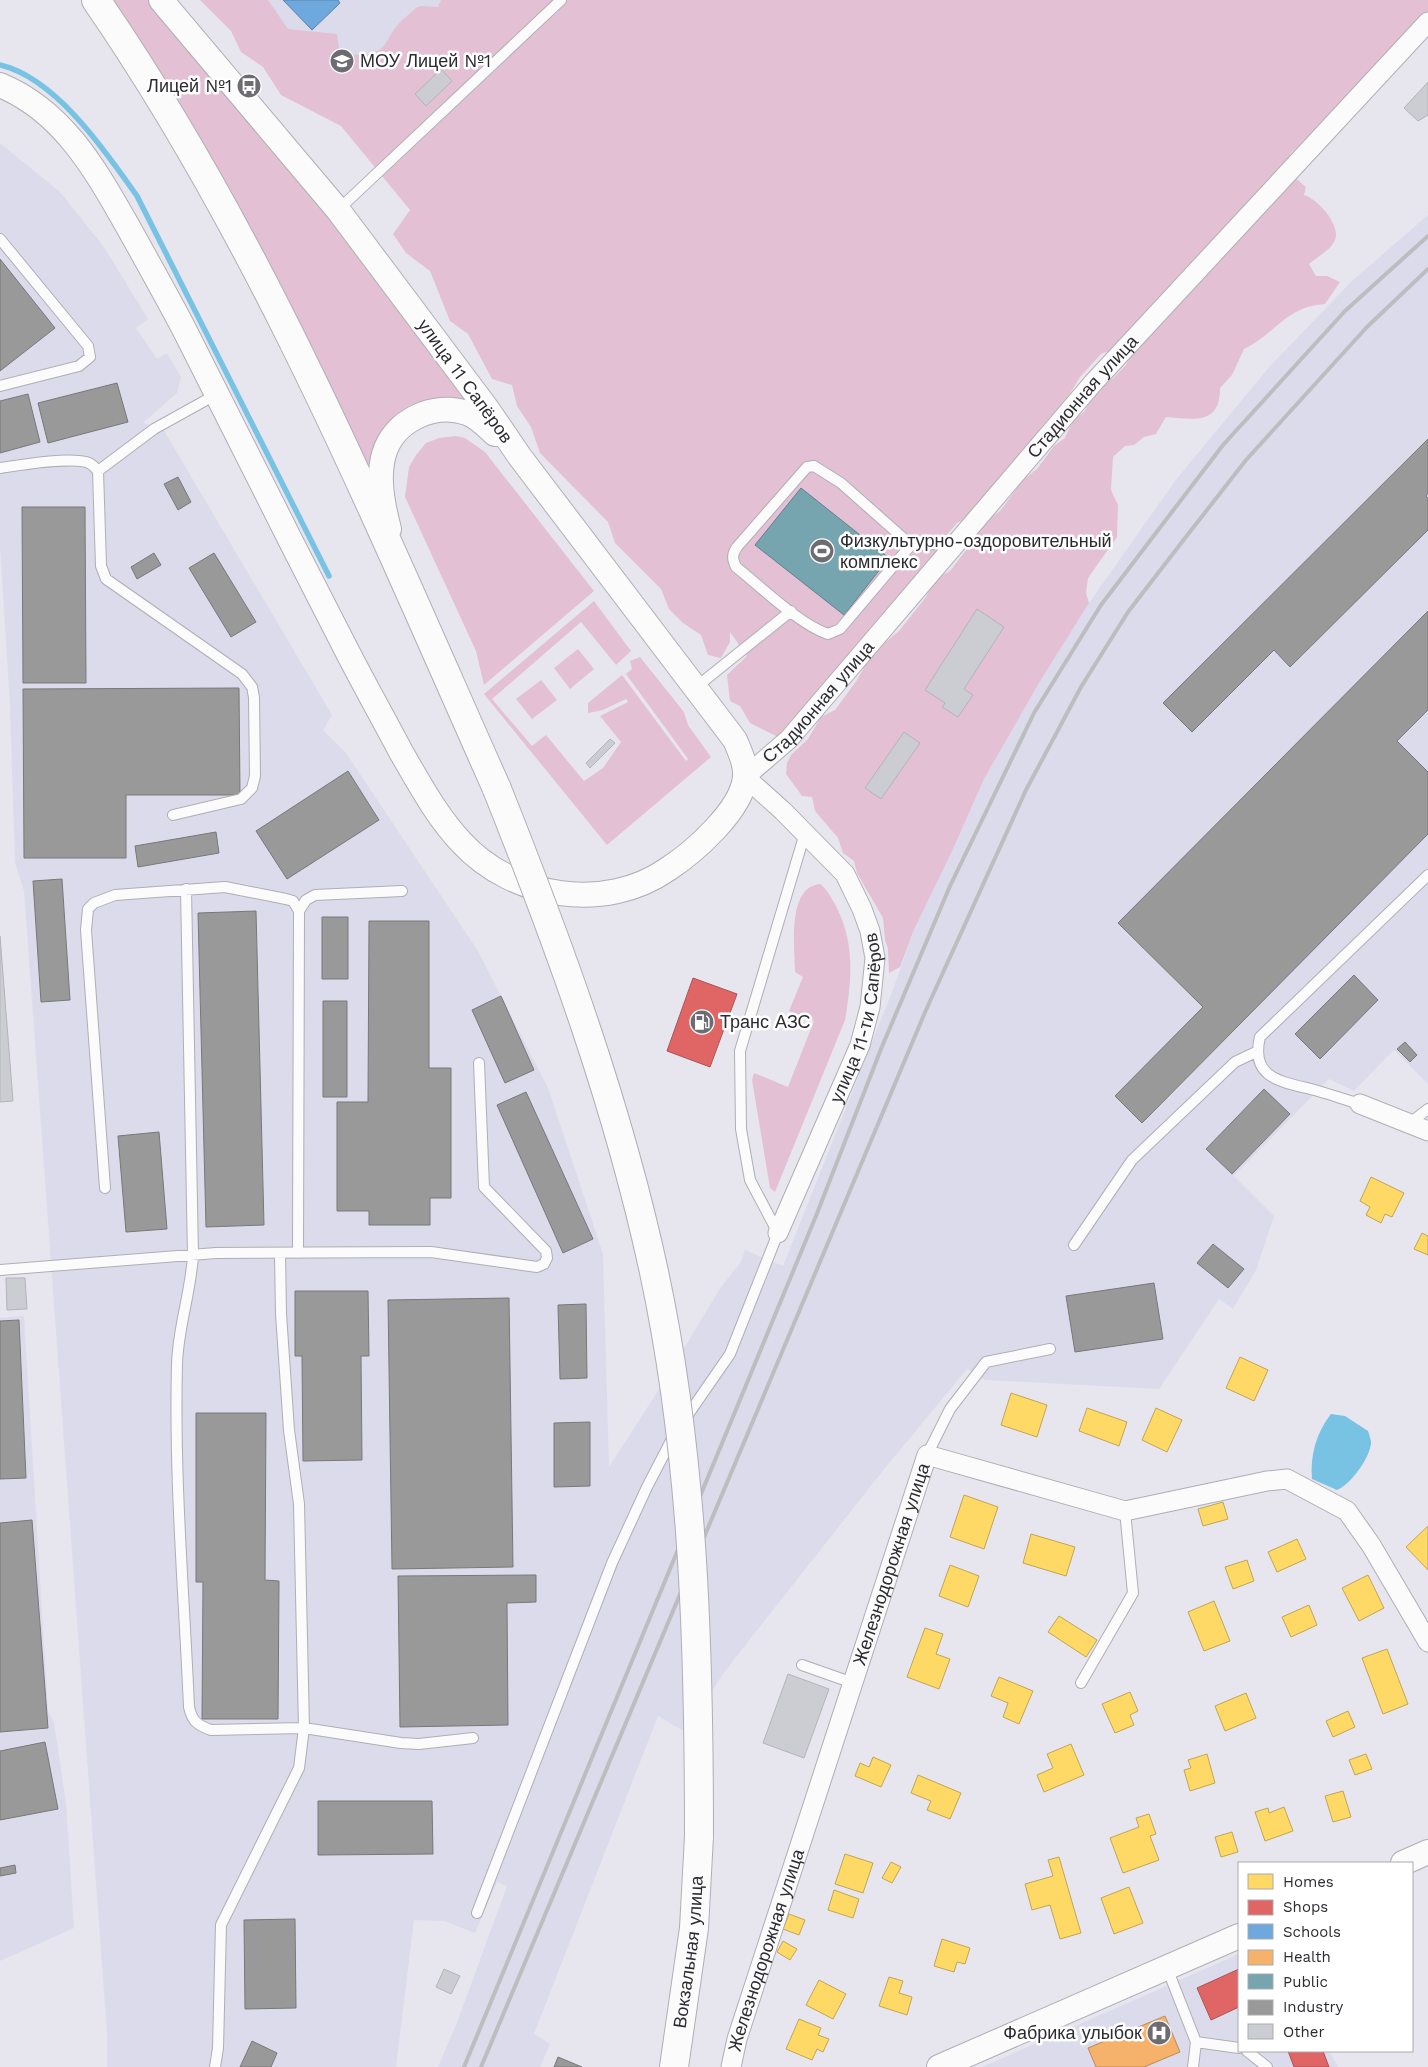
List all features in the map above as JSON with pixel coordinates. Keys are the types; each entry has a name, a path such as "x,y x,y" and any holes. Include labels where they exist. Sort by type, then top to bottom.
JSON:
{"main road":[{"name":"Вокзальная улица","path":"96,0 180,131 261,277 334,426 497,789 546,913 582,1013 618,1132 654,1272 675,1396 689,1510 697,1635 699,1836 694,1928 674,2067"}],"street":[{"name":"улица 11 Сапёров","path":"161,0 338,210 488,410 520,457 735,740 743,758 745,777"},
{"name":"Стадионная улица","path":"745,777 789,739 1093,383 1428,22"},
{"path":"0,85 16,91 59,124 90,161 161,285 368,692 422,788 460,842 484,864 509,879 542,891 571,894 606,893 638,886 666,870 710,834 740,795 745,777"},
{"path":"399,570 383,502 381,468 384,453 400,427 420,415 444,410 457,410 469,413 480,420 520,457"},
{"name":"улица 11-ти Сапёров","path":"745,777 805,833 844,874 862,909 870,931 875,958 874,981 860,1046 778,1233"},
{"path":"1360,1104 1428,1130"},
{"name":"Железнодорожная улица","path":"731,2067 737,2039 927,1455 1125,1511 1267,1481 1287,1479 1347,1511 1371,1545 1428,1642"},
{"path":"1405,1862 1428,1852"},
{"path":"939,2067 1238,1936"}],"lane":[{"path":"338,210 561,0"},
{"path":"0,239 88,346 90,352 90,357 79,366 0,386"},
{"path":"98,471 154,428 217,394"},
{"path":"0,468 86,462 93,465 98,471 101,566 106,579 242,674 252,687 255,776 252,788 241,799 173,816"},
{"path":"911,545 834,633 828,634 821,632 736,567 733,554 807,467 814,466 828,473 911,545 958,543"},
{"path":"695,688 791,610"},
{"path":"477,1913 612,1563 647,1487 678,1428 730,1354 778,1233 750,1180 741,1129 740,1051 805,833"},
{"path":"1360,1104 1318,1091 1284,1084 1268,1075 1259,1064 1256,1052 1260,1037 1428,875"},
{"path":"105,1188 86,930 88,909 94,903 115,895 216,887 237,889 293,901 299,911 298,1253"},
{"path":"186,889 193,1255 192,1274 179,1337 177,1362 179,1478 191,1718 199,1726 210,1730 304,1728 401,1744 473,1738"},
{"path":"299,911 306,900 315,895 402,891"},
{"path":"1074,1245 1132,1160 1235,1062 1256,1052"},
{"path":"0,1270 193,1255 280,1253 431,1252 537,1266 544,1264 547,1258 546,1251 484,1187 479,1063"},
{"path":"1410,1123 1428,1109"},
{"path":"215,2067 218,2048 221,1925 299,1768 304,1728 299,1504 289,1430 281,1314 280,1253"},
{"path":"927,1455 950,1409 986,1362 1050,1349"},
{"path":"1081,1683 1133,1593 1125,1511"},
{"path":"802,1665 852,1683"},
{"path":"1167,1968 1196,2042 1193,2067"},
{"path":"1196,2042 1238,2048"},
{"path":"1248,2052 1267,2067"}],"shaded area":[{"path":"112,0 154,0 245,108 474,403 440,399 416,403 406,408 397,414 389,424 368,469 191,127"},
{"path":"200,0 268,0 288,29 337,34 340,54 358,55 379,51 398,24 416,8 422,6 438,7 441,0 1428,0 1428,15 1356,96 1333,110 1316,130 1291,153 1282,171 1112,350 1101,354 1080,377 1068,397 1040,429 1033,454 978,512 957,523 935,549 941,554 820,694 778,737 750,723 740,706 730,701 727,675 747,656 730,632 730,642 721,658 708,655 701,635 683,623 669,609 661,589 615,543 608,522 540,453 531,427 517,406 512,385 492,379 468,334 450,321 430,271 406,253 393,234 410,210 341,126 281,95 263,67 241,52 231,31"},
{"name":"МОУ Лицей №1","path":"229,0 464,0 337,121"},
{"path":"0,143 60,192 104,247 148,319 136,328 157,359 167,353 181,377 177,393 143,423 163,429 332,715 323,730 346,753 478,951 548,1088 603,1254 609,1467 721,1287 741,1262 745,1250 783,1266 894,987 913,932 984,779 1039,683 1089,603 1175,481 1270,366 1352,281 1428,215 1428,1084 1394,1050 1354,1091 1329,1079 1234,1176 1274,1216 1256,1270 1233,1309 1219,1299 1159,1389 985,1380 967,1369 885,1468 725,1671 685,1732 658,1716 534,2034 550,2044 540,2067 438,2067 458,2020 507,1886 497,1882 475,1933 444,1921 414,1920 396,2067 107,2067 107,2034 24,891 15,863 10,706 0,547"},
{"path":"1294,177 1306,187 1304,195 1310,197 1322,207 1335,227 1335,240 1323,254 1309,264 1316,276 1327,276 1340,282 1325,304 1312,306 1291,315 1255,343 1244,349 1232,375 1220,388 1216,409 1210,414 1204,418 1195,419 1166,417 1156,434 1144,437 1134,445 1125,446 1113,457 1111,490 1118,505 1117,537 1088,578 1086,593 1089,603 1039,683 984,779 913,932 900,967 889,973 888,949 885,940 883,918 857,873 854,861 843,853 838,838 815,811 812,797 802,796 786,774 787,763 791,755 808,739 821,717 835,710 857,680 872,653 899,631 926,597 934,580 950,571 976,537 983,523 1000,511 1023,480 1037,469 1054,446 1065,438 1073,420 1084,412 1096,389 1111,380 1126,365 1130,357 1159,323 1172,313 1198,277 1212,269 1225,252 1269,208"},
{"path":"456,436 465,438 485,452 594,591 484,685 476,651 405,497 409,467 426,443 439,438"},
{"path":"594,601 631,651 616,665 581,622 492,699 532,746 546,735 584,781 603,768 621,742 600,716 628,702 626,699 603,710 588,713 588,703 622,675 686,761 688,759 626,674 632,669 630,661 640,657 684,712 688,725 711,757 607,845 484,694"},
{"path":"578,649 594,669 570,689 554,668"},
{"path":"541,680 557,700 532,719 516,699"},
{"path":"820,884 827,891 836,906 842,920 849,948 850,976 845,1020 775,1192 770,1188 752,1080 754,1073 788,1087 814,1021 789,1011 803,977 795,972 794,935 797,907 802,896 809,888"},
{"path":"24,1316 48,1712 54,1722 66,1803 74,1928 0,1961 0,1318"},
{"path":"1238,1954 1238,2052 1330,2052 1338,2067 982,2067"}],"water":[{"path":"1331,1414 1345,1416 1368,1431 1371,1441 1370,1449 1363,1463 1348,1483 1337,1490 1312,1479 1315,1445 1321,1429"}],"building: Homes":[{"path":"1371,1177 1404,1193 1392,1217 1385,1214 1381,1223 1366,1215 1370,1207 1360,1201"},
{"path":"1422,1233 1428,1236 1428,1255 1414,1249"},
{"path":"1240,1357 1268,1370 1254,1401 1226,1388"},
{"path":"1011,1393 1047,1405 1037,1437 1001,1425"},
{"path":"1087,1408 1127,1422 1119,1446 1079,1431"},
{"path":"1156,1408 1182,1420 1167,1452 1142,1440"},
{"path":"964,1495 998,1507 984,1549 950,1537"},
{"path":"1223,1502 1228,1519 1203,1526 1198,1509"},
{"path":"1428,1526 1428,1570 1406,1547"},
{"path":"1031,1534 1075,1547 1066,1576 1023,1563"},
{"path":"1297,1539 1306,1559 1277,1572 1268,1552"},
{"path":"1247,1560 1254,1581 1233,1589 1225,1567"},
{"path":"950,1565 979,1576 968,1607 939,1596"},
{"path":"1368,1575 1384,1608 1359,1621 1342,1588"},
{"path":"1214,1601 1230,1641 1204,1651 1188,1612"},
{"path":"1309,1605 1317,1625 1291,1637 1282,1617"},
{"path":"1059,1616 1097,1640 1086,1657 1048,1632"},
{"path":"925,1628 943,1634 936,1654 950,1659 939,1689 907,1677"},
{"path":"1387,1649 1408,1704 1383,1714 1362,1658"},
{"path":"999,1677 1033,1691 1019,1724 1003,1717 1008,1703 991,1696"},
{"path":"1130,1692 1138,1711 1130,1715 1134,1725 1115,1733 1102,1704"},
{"path":"1246,1693 1256,1718 1225,1731 1215,1706"},
{"path":"1348,1711 1355,1727 1333,1737 1326,1721"},
{"path":"1071,1744 1084,1775 1044,1792 1037,1775 1053,1768 1047,1754"},
{"path":"1207,1754 1215,1783 1190,1791 1184,1770 1191,1768 1188,1760"},
{"path":"1366,1754 1372,1769 1355,1775 1349,1760"},
{"path":"873,1757 891,1765 881,1787 855,1776 860,1763 869,1767"},
{"path":"918,1775 961,1793 950,1819 927,1810 931,1801 911,1793"},
{"path":"1343,1791 1351,1817 1333,1822 1325,1796"},
{"path":"1284,1807 1293,1831 1265,1841 1255,1812 1268,1808 1269,1813"},
{"path":"1149,1814 1156,1834 1150,1836 1159,1860 1123,1873 1110,1838 1139,1827 1136,1818"},
{"path":"1232,1832 1238,1852 1221,1857 1215,1837"},
{"path":"845,1854 873,1863 863,1893 835,1884"},
{"path":"1059,1857 1081,1933 1060,1939 1050,1905 1032,1910 1025,1884 1053,1876 1048,1860"},
{"path":"891,1862 901,1867 892,1883 882,1878"},
{"path":"1129,1887 1143,1923 1114,1934 1101,1898"},
{"path":"834,1890 859,1899 853,1918 828,1910"},
{"path":"789,1914 805,1920 799,1935 783,1929"},
{"path":"942,1939 970,1948 965,1964 957,1962 954,1972 934,1966"},
{"path":"783,1941 797,1949 790,1960 777,1952"},
{"path":"889,1977 903,1981 899,1993 912,1997 907,2015 879,2006"},
{"path":"819,1980 846,1994 833,2019 806,2005"},
{"path":"799,2019 821,2028 818,2035 829,2039 823,2052 817,2049 812,2060 786,2049"}],"building: Shops":[{"name":"Транс АЗС","path":"693,978 737,994 710,1067 667,1051"},
{"path":"1238,1969 1238,2007 1211,2020 1197,1988"},
{"path":"1288,2052 1323,2052 1329,2067 1294,2067"}],"building: Schools":[{"path":"283,0 338,0 340,3 312,30"}],"building: Health":[{"path":"1165,2016 1180,2052 1144,2067 1096,2067 1088,2048"}],"building: Public":[{"name":"Физкультурно-оздоровительный комплекс","path":"801,488 889,558 844,615 755,545"}],"building: Industry":[{"path":"0,259 55,328 0,371"},
{"path":"117,383 128,422 48,443 38,403"},
{"path":"28,394 40,442 0,453 0,401"},
{"path":"1428,439 1428,493 1426,496 1428,498 1428,530 1290,667 1274,650 1192,732 1163,703"},
{"path":"178,477 191,502 178,510 164,484"},
{"path":"22,507 85,507 86,683 23,683"},
{"path":"154,553 161,565 137,579 131,567"},
{"path":"214,553 256,622 231,637 189,568"},
{"path":"1428,611 1428,710 1397,741 1428,772 1428,834 1142,1123 1115,1096 1203,1007 1118,923"},
{"path":"239,688 240,795 126,795 126,858 24,858 23,689"},
{"path":"348,771 379,820 287,879 256,831"},
{"path":"216,832 219,853 138,867 135,846"},
{"path":"62,879 70,1000 41,1002 33,881"},
{"path":"256,911 264,1225 206,1227 198,913"},
{"path":"322,917 348,917 348,979 322,979"},
{"path":"369,921 429,921 429,1068 451,1068 451,1198 430,1198 430,1225 369,1225 369,1211 337,1211 337,1102 368,1102"},
{"path":"1354,975 1378,1000 1320,1059 1295,1034"},
{"path":"501,996 534,1070 505,1083 472,1010"},
{"path":"323,1001 347,1001 347,1097 323,1097"},
{"path":"1405,1042 1417,1055 1410,1062 1397,1049"},
{"path":"1264,1089 1290,1114 1232,1174 1206,1149"},
{"path":"526,1092 593,1239 563,1253 497,1105"},
{"path":"159,1132 167,1229 126,1232 118,1136"},
{"path":"1213,1244 1244,1269 1228,1288 1197,1263"},
{"path":"1154,1283 1163,1339 1075,1352 1066,1296"},
{"path":"295,1291 368,1291 369,1356 361,1356 362,1460 303,1461 302,1356 295,1356"},
{"path":"509,1298 513,1567 392,1569 388,1300"},
{"path":"586,1304 587,1378 560,1379 558,1305"},
{"path":"19,1320 26,1478 0,1479 0,1321"},
{"path":"196,1413 266,1413 265,1580 279,1581 278,1719 202,1719 203,1582 196,1582"},
{"path":"590,1422 590,1486 554,1487 554,1423"},
{"path":"32,1520 48,1728 0,1732 0,1523"},
{"path":"536,1575 536,1602 507,1603 508,1725 400,1727 398,1576"},
{"path":"45,1742 58,1809 0,1820 0,1751"},
{"path":"318,1801 432,1801 433,1854 318,1855"},
{"path":"15,1865 16,1873 0,1876 0,1868"},
{"path":"295,1919 296,2008 245,2009 244,1920"},
{"path":"252,2041 277,2053 271,2067 240,2067"},
{"path":"558,2057 582,2067 554,2067"}],"building: Other":[{"path":"441,69 452,81 426,106 415,94"},
{"path":"1428,82 1428,115 1418,121 1404,108"},
{"path":"977,609 1004,627 964,689 973,695 958,717 942,707 945,703 925,690"},
{"path":"904,732 920,743 881,799 865,788"},
{"path":"610,739 615,743 590,768 586,763"},
{"path":"0,936 13,1101 0,1102"},
{"path":"6,1278 25,1278 27,1309 7,1310"},
{"path":"788,1674 829,1689 804,1758 763,1743"},
{"path":"444,1969 460,1976 451,1994 436,1987"}],"waterway":[{"path":"0,65 21,73 41,85 60,101 95,139 137,196 329,576"}],"railway":[{"path":"464,2067 816,1216 881,1049 950,886 1034,713 1101,605 1223,445 1345,311 1428,236"},
{"path":"481,2067 926,1010 1026,790 1081,687 1128,612 1182,542 1246,460 1367,327 1428,269"}],"place":[{"name":"МОУ Лицей №1","path":"342,61"},
{"name":"Лицей №1","path":"249,86"},
{"name":"Физкультурно-оздоровительный комплекс","path":"822,551"},
{"name":"Транс АЗС","path":"702,1022"},
{"name":"Фабрика улыбок","path":"1159,2033"}]}
